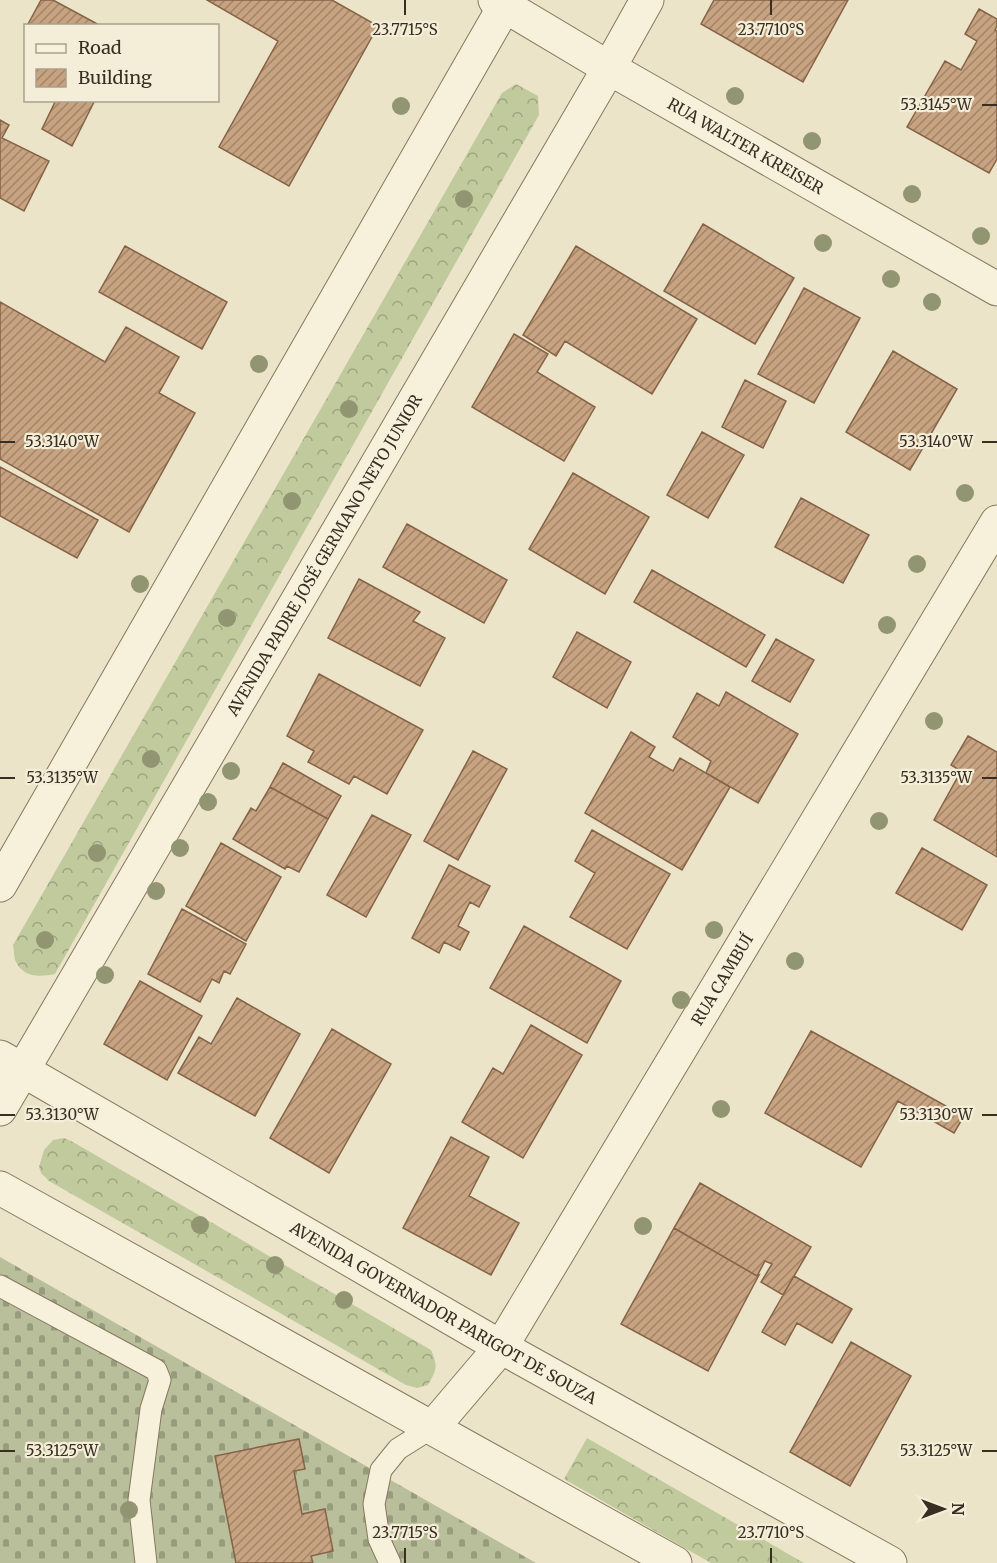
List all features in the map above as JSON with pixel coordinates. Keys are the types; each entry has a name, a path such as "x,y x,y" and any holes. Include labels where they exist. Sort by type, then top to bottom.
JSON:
{"street":[{"name":"AVENIDA PADRE JOSÉ GERMANO NETO JUNIOR","path":"0,1109 11,1063 609,68 647,0"},
{"name":"RUA WALTER KREISER","path":"502,2 609,68 997,289"},
{"path":"0,885 502,2"},
{"name":"RUA CAMBUÍ","path":"433,1427 501,1347 997,522"},
{"name":"AVENIDA GOVERNADOR PARIGOT DE SOUZA","path":"11,1063 501,1347 890,1563"},
{"path":"0,1188 675,1563"}],"lane":[{"path":"0,1286 156,1370 160,1380 151,1409 139,1500 146,1563"},
{"path":"390,1563 379,1539 374,1504 381,1470 398,1449 433,1427"}],"green space":[{"path":"516,84 538,96 539,115 55,974 37,976 27,973 18,966 15,960 13,945 502,93"},
{"path":"64,1138 431,1350 436,1368 428,1385 417,1388 406,1385 49,1181 41,1173 39,1167 44,1150 53,1140"},
{"path":"0,1257 536,1563 0,1563"},
{"path":"587,1438 804,1563 711,1563 564,1479"}],"building":[{"path":"41,0 53,0 97,24 28,24"},
{"path":"207,0 332,0 378,26 289,186 219,147 278,41"},
{"path":"714,0 848,0 803,82 701,24"},
{"path":"979,9 997,19 995,30 997,31 997,159 989,173 907,127 945,61 961,70 977,41 965,34"},
{"path":"55,102 94,102 72,146 42,129"},
{"path":"0,120 9,125 2,138 49,161 24,211 0,198"},
{"path":"703,224 794,278 755,344 664,291"},
{"path":"125,246 227,302 202,349 99,292"},
{"path":"576,246 697,319 652,394 565,341 556,356 523,335"},
{"path":"804,288 860,318 814,403 758,374"},
{"path":"0,302 105,362 126,327 179,357 159,393 195,413 129,532 0,459"},
{"path":"514,334 548,354 537,372 595,407 564,461 472,407"},
{"path":"893,351 957,389 910,470 846,432"},
{"path":"745,380 786,401 763,448 722,427"},
{"path":"702,432 744,455 708,518 667,495"},
{"path":"0,467 98,520 77,558 0,516"},
{"path":"573,473 649,517 605,594 529,549"},
{"path":"801,498 869,535 843,583 775,547"},
{"path":"407,524 507,580 484,623 383,567"},
{"path":"652,570 765,635 746,667 634,602"},
{"path":"359,579 420,612 413,621 445,638 420,686 328,638"},
{"path":"577,632 631,662 607,708 553,677"},
{"path":"776,639 814,660 790,702 752,681"},
{"path":"319,674 423,730 387,794 354,776 349,784 308,762 314,751 287,736"},
{"path":"726,692 798,734 758,803 706,773 711,761 673,737 697,693 719,706"},
{"path":"631,732 655,747 649,757 673,771 680,758 730,787 682,870 585,813"},
{"path":"968,736 997,752 997,857 934,820 961,771 951,765"},
{"path":"473,751 507,769 458,860 424,841"},
{"path":"283,763 341,796 328,819 270,787"},
{"path":"270,787 328,819 299,872 287,866 285,869 233,839 251,808 256,811"},
{"path":"372,815 411,835 366,917 327,895"},
{"path":"592,830 670,874 627,949 570,917 595,873 575,861"},
{"path":"221,843 281,877 246,941 186,906"},
{"path":"922,848 987,885 962,930 896,893"},
{"path":"449,865 490,886 479,907 470,902 458,926 469,932 460,950 444,942 439,953 412,938"},
{"path":"182,909 246,944 230,974 224,971 219,983 212,979 200,1002 148,974"},
{"path":"524,926 621,981 587,1043 490,988"},
{"path":"140,981 202,1016 167,1080 104,1044"},
{"path":"237,998 300,1034 255,1116 178,1073 199,1037 211,1044"},
{"path":"531,1025 582,1055 523,1158 462,1122 493,1068 503,1074"},
{"path":"332,1029 391,1064 329,1173 270,1138"},
{"path":"811,1031 964,1116 954,1133 898,1101 861,1167 765,1113"},
{"path":"451,1137 489,1157 469,1196 519,1223 491,1275 403,1228"},
{"path":"700,1183 811,1247 783,1295 761,1282 772,1264 765,1261 757,1276 674,1228"},
{"path":"674,1228 757,1276 759,1275 708,1371 621,1324"},
{"path":"794,1276 852,1309 832,1343 797,1323 785,1345 762,1332"},
{"path":"851,1342 911,1376 850,1486 790,1452"},
{"path":"299,1439 305,1469 294,1471 302,1514 325,1509 333,1551 311,1556 313,1563 236,1563 215,1456"}]}
